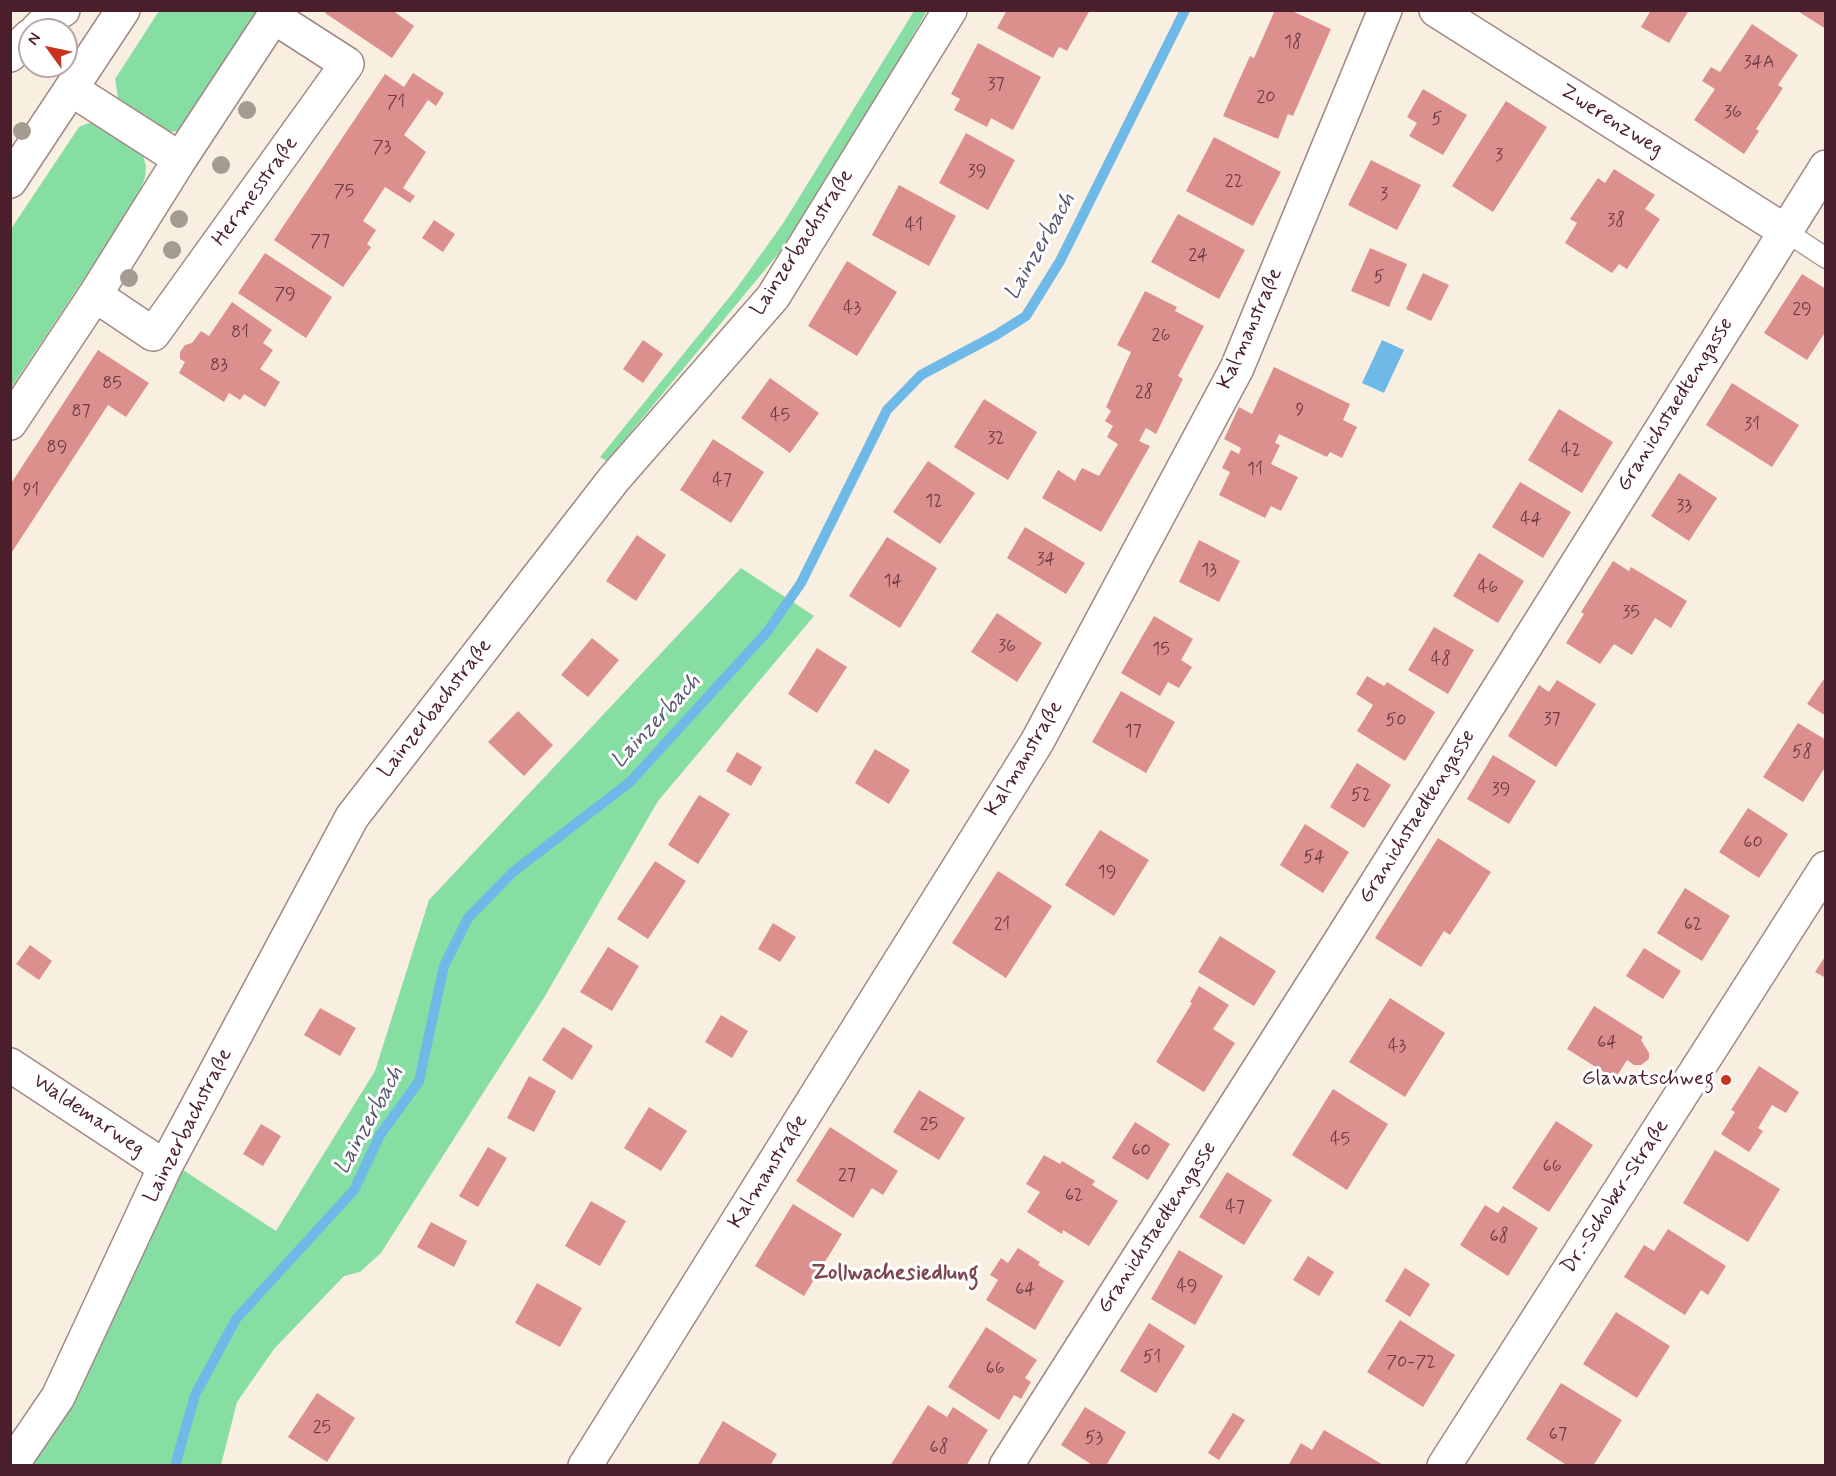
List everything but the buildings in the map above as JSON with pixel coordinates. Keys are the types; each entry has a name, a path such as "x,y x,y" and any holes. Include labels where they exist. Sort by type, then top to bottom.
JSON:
{"street":[{"path":"50,18 63,10"},
{"path":"10,181 123,10"},
{"name":"Lainzerbachstraße","path":"11,1466 58,1397 165,1167 352,817 614,479 772,297 950,10"},
{"name":"Kalmanstraße","path":"585,1466 1037,742 1237,368 1385,10"},
{"name":"Zwerenzweg","path":"1436,10 1785,231"},
{"name":"Hermesstraße","path":"10,423 276,14 347,64 153,334 94,295"},
{"path":"71,90 180,159"},
{"name":"Granichstaedtengasse","path":"1006,1466 1343,937 1826,167"},
{"name":"Dr.-Schober-Straße","path":"1444,1466 1825,868"},
{"name":"Waldemarweg","path":"10,1065 165,1167"}],"lane":[{"path":"1785,231 1826,258"}],"green space":[{"path":"159,11 264,11 184,130 164,133 136,116 118,98 115,79"},
{"path":"914,11 927,11 849,146 778,254 607,461 600,457 736,289 784,222"},
{"path":"89,123 100,125 143,155 146,166 145,178 135,202 11,388 11,229 79,127"},
{"path":"741,568 814,616 658,801 545,996 381,1253 360,1272 344,1276 274,1349 237,1402 221,1465 30,1466 180,1168 276,1231 375,1071 429,900"}],"water":[{"path":"1382,340 1404,350 1384,393 1362,383"}],"waterway":[{"name":"Lainzerbach","path":"175,1466 195,1395 236,1319 354,1190 380,1135 419,1081 444,966 468,918 513,872 630,782 767,632 801,583 887,410 921,375 996,335 1026,316 1060,261 1185,10"}],"place":[{"name":"Glawatschweg","path":"1726,1080"}],"district":[{"name":"Zollwachesiedlung","path":"895,1274"}]}
